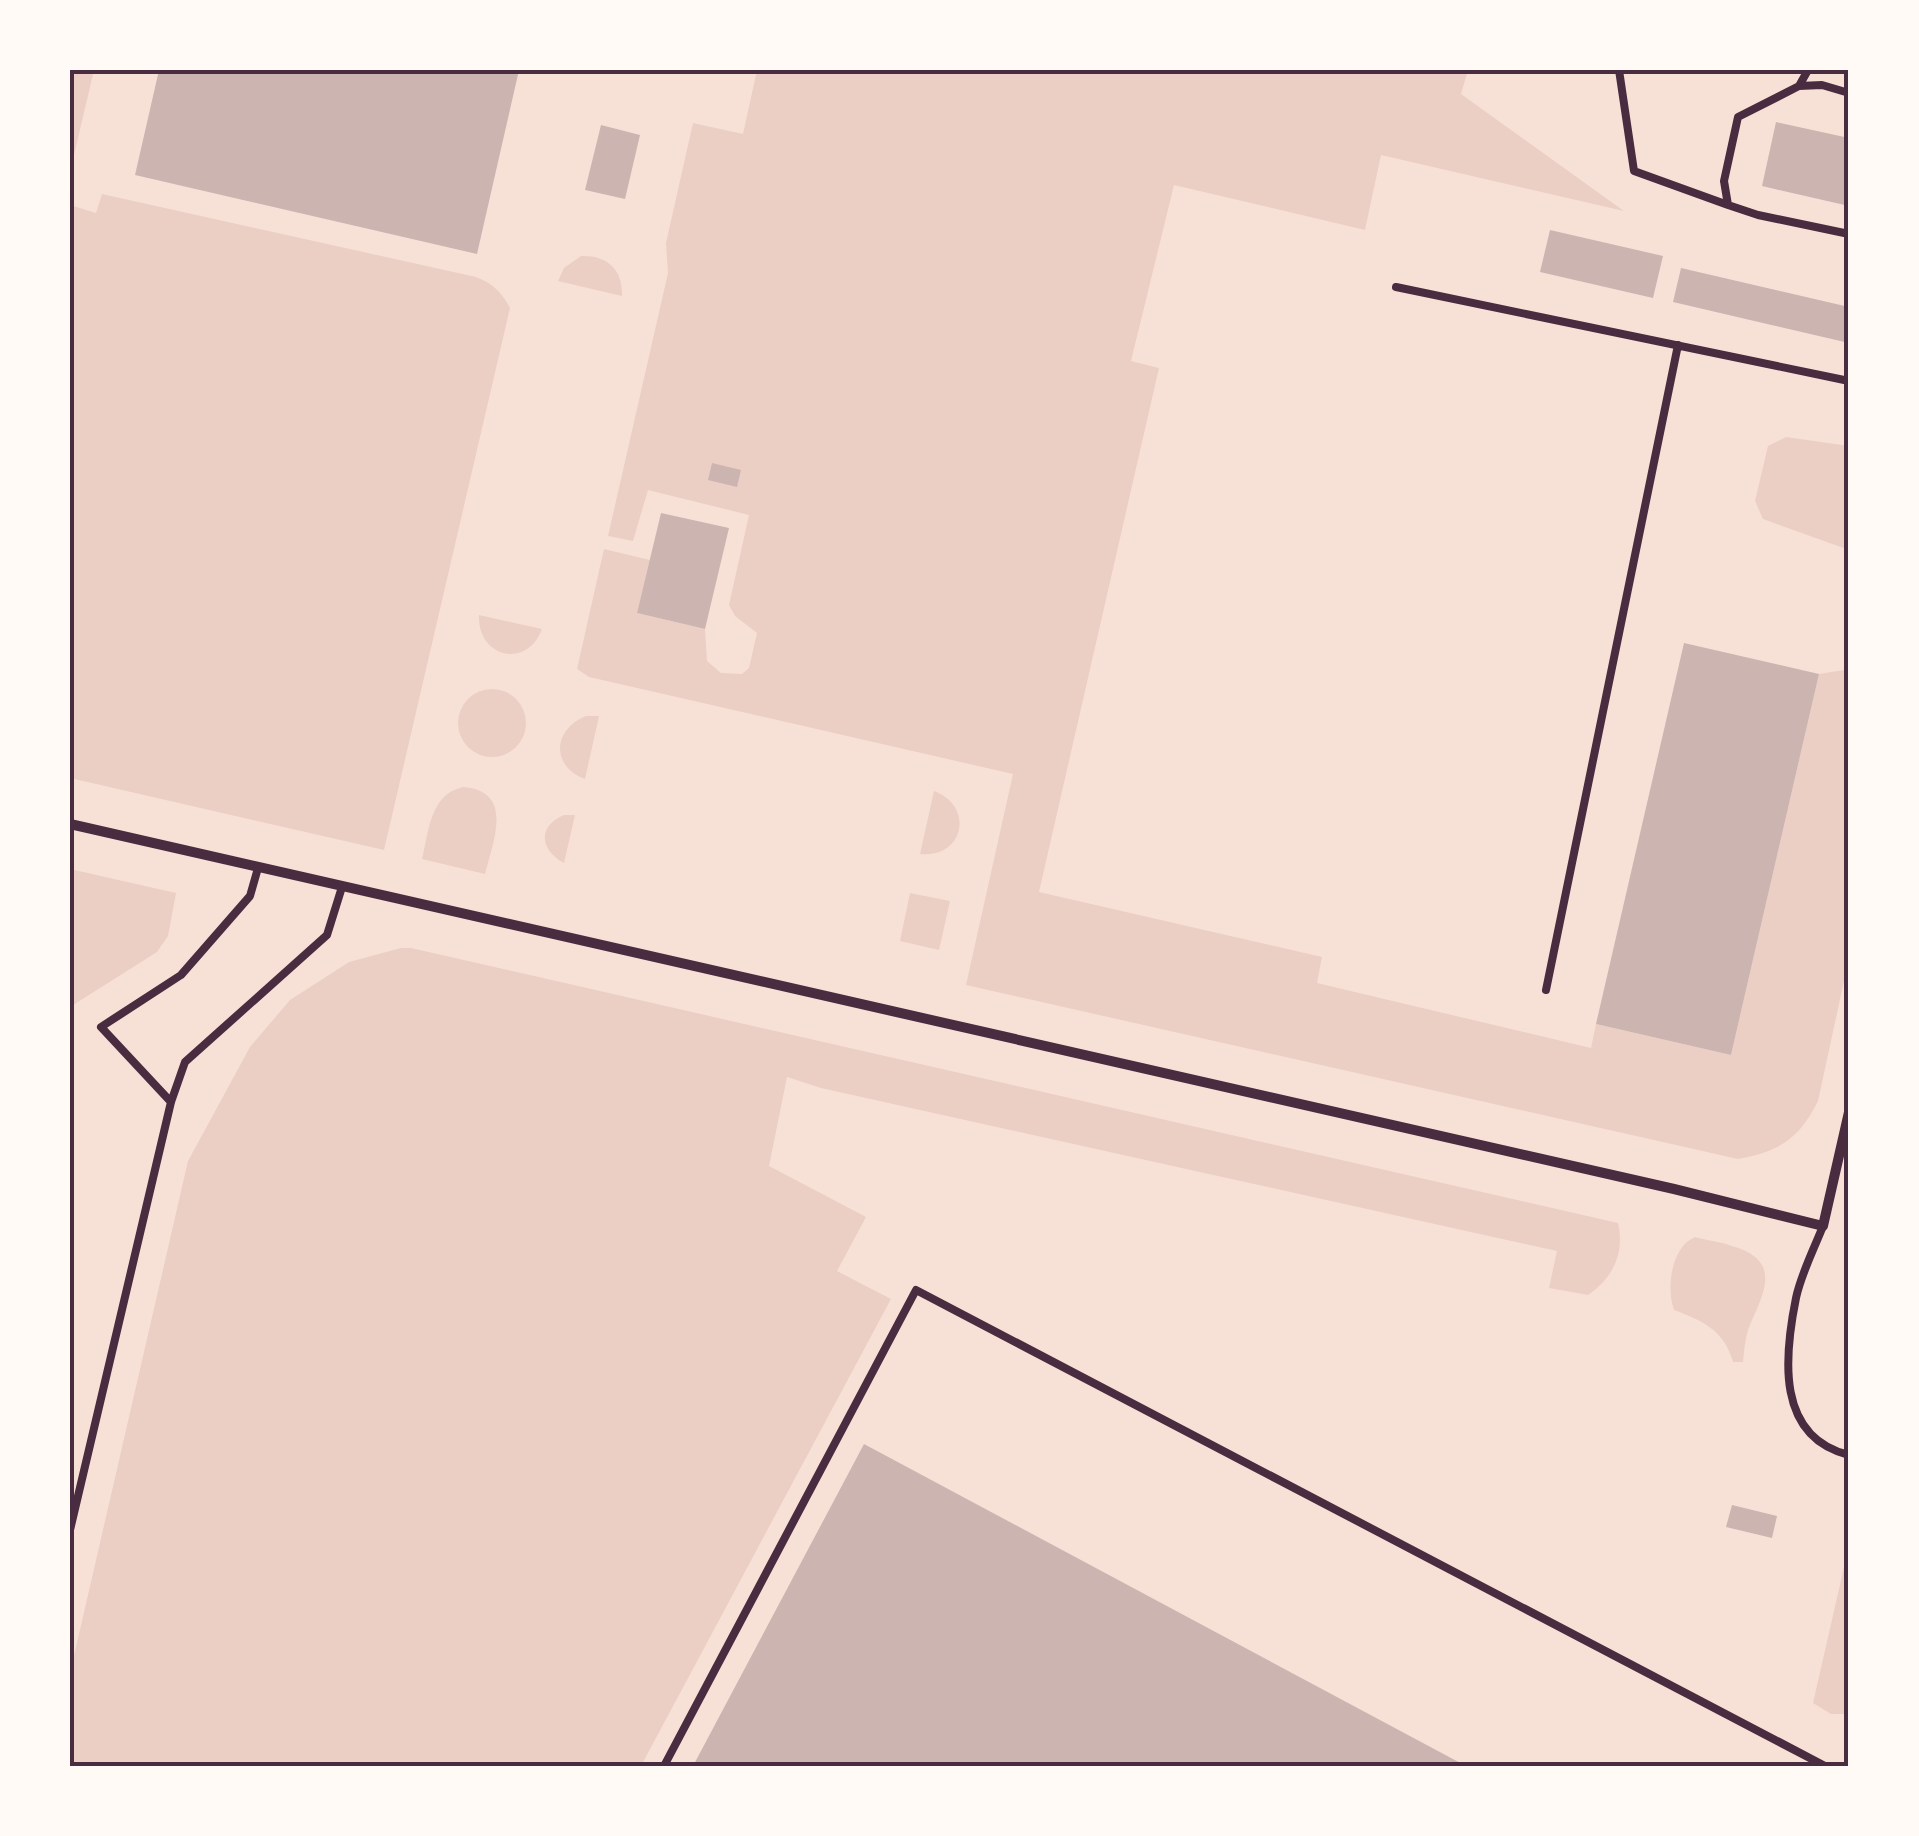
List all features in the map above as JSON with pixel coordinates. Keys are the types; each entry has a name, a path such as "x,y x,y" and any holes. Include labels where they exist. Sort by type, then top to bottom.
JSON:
{"street":[{"path":"70,824 1823,1226 1849,1112"}],"lane":[{"path":"1619,70 1634,172 1758,214 1849,234"},
{"path":"1798,86 1808,70"},
{"path":"1728,205 1724,181 1738,117 1798,86 1822,86 1849,93"},
{"path":"1396,287 1849,381"},
{"path":"1546,990 1678,345"},
{"path":"170,1102 102,1026 181,974 250,896 258,868"},
{"path":"70,1530 170,1102 185,1062 327,934 342,887"},
{"path":"1823,1226 1796,1296 1788,1367 1791,1403 1808,1434 1849,1455"},
{"path":"664,1766 916,1290 1825,1766"}],"shaded area":[{"path":"70,70 94,70 70,172"},
{"path":"757,70 1468,70 1461,94 1624,211 1381,155 1365,230 1174,185 1131,361 1159,368 1039,892 1322,957 1317,983 1591,1048 1596,1024 1731,1055 1819,674 1844,670 1849,655 1849,958 1818,1101 1795,1134 1766,1152 1738,1159 966,985 1013,774 589,677 577,669 604,549 650,560 637,613 705,629 707,661 721,673 742,674 749,668 757,633 735,616 729,605 749,515 648,490 633,541 608,536 668,273 666,243 693,123 743,134"},
{"path":"102,194 476,277 496,289 510,308 384,850 70,778 70,205 96,213"},
{"path":"581,256 599,258 612,266 620,278 622,296 558,281 564,268"},
{"path":"1786,437 1849,446 1849,550 1763,519 1755,501 1768,446"},
{"path":"479,615 542,629 526,650 504,653 486,641"},
{"path":"492,689 505,691 516,699 524,710 524,736 516,747 505,755 492,757 479,755 468,747 460,736 458,723 460,710 468,699 479,691"},
{"path":"586,716 599,716 585,779 566,766 560,748 567,730"},
{"path":"463,787 479,791 495,808 495,833 485,874 422,859 437,805"},
{"path":"934,791 955,808 959,830 947,848 920,854"},
{"path":"564,815 575,815 564,863 550,852 545,838 549,825"},
{"path":"70,869 176,893 168,936 157,952 70,1007"},
{"path":"910,893 950,901 939,950 900,941"},
{"path":"401,948 1618,1223 1618,1254 1610,1273 1588,1295 1549,1288 1557,1251 821,1088 787,1077 769,1166 866,1217 837,1271 891,1299 641,1766 70,1766 70,1673 188,1161 250,1047 290,1000 349,962"},
{"path":"1695,1237 1741,1249 1762,1265 1765,1285 1748,1330 1743,1362 1733,1362 1724,1342 1711,1328 1674,1310 1672,1269 1680,1250"},
{"path":"1849,1545 1849,1714 1831,1714 1813,1703"}],"building":[{"path":"159,70 519,70 477,254 135,175"},
{"path":"1776,122 1849,138 1849,206 1762,186"},
{"path":"601,125 640,135 625,199 585,190"},
{"path":"1550,230 1663,256 1653,298 1540,272"},
{"path":"1681,268 1849,307 1849,343 1673,302"},
{"path":"712,463 741,470 737,487 708,480"},
{"path":"661,513 729,528 705,629 637,613"},
{"path":"1684,643 1819,674 1731,1055 1596,1024"},
{"path":"864,1444 1466,1766 693,1766"},
{"path":"1732,1505 1777,1516 1772,1538 1726,1527"}]}
